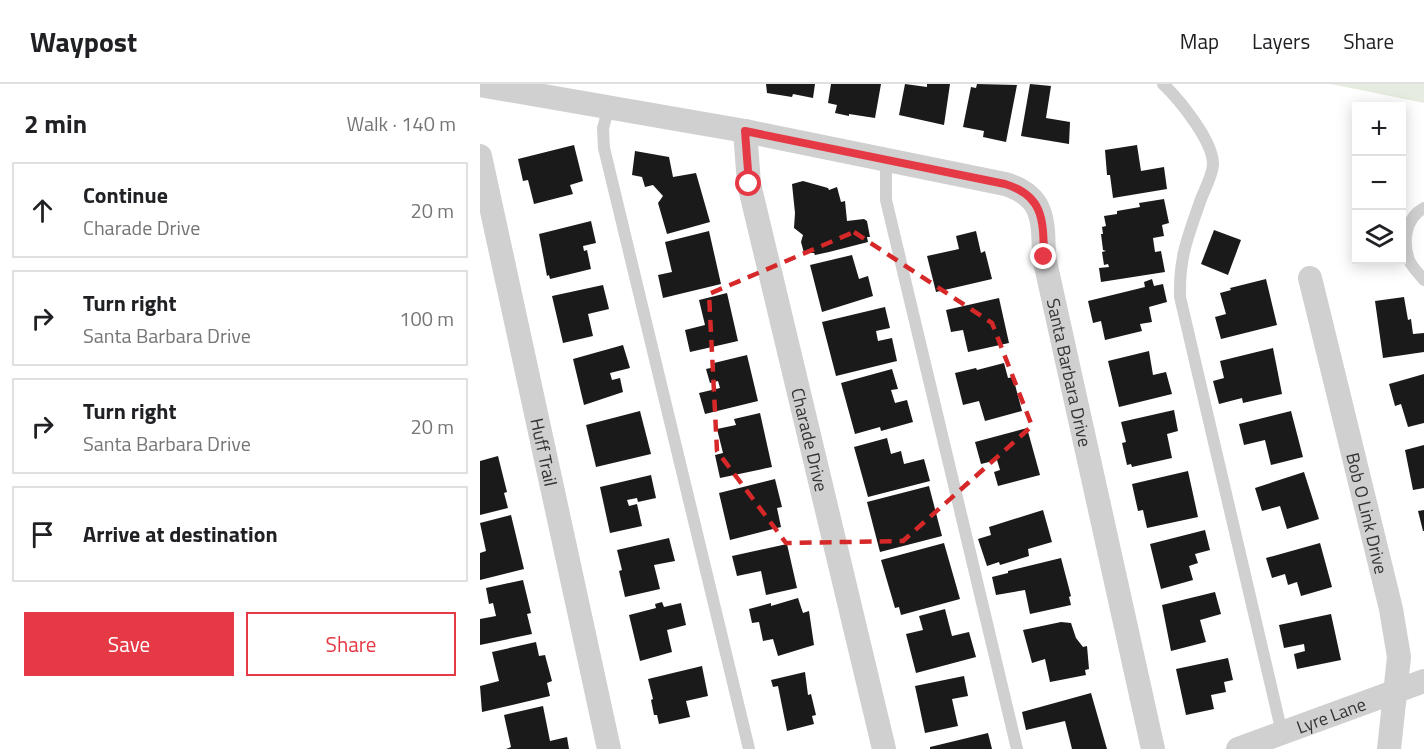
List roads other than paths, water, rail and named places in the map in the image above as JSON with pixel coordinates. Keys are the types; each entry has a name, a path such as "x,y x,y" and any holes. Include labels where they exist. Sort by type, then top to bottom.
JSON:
{"street":[{"name":"Santa Barbara Drive","path":"480,85 745,131 1005,184 1017,187 1036,202 1043,220 1044,257 1153,749"},
{"name":"Charade Drive","path":"745,131 749,184 884,749"},
{"name":"Huff Trail","path":"480,156 609,749"},
{"name":"Bob O Link Drive","path":"1310,278 1391,609 1399,657 1389,749"},
{"name":"Lyre Lane","path":"1238,749 1424,681"}],"lane":[{"path":"1163,84 1181,101 1210,147 1213,164 1183,251 1179,273 1180,297 1282,733"},
{"path":"609,107 603,128 604,148 749,749"},
{"path":"886,159 886,200 1017,749"},
{"path":"1424,208 1415,213 1408,224 1406,238 1410,261 1424,280"}]}
